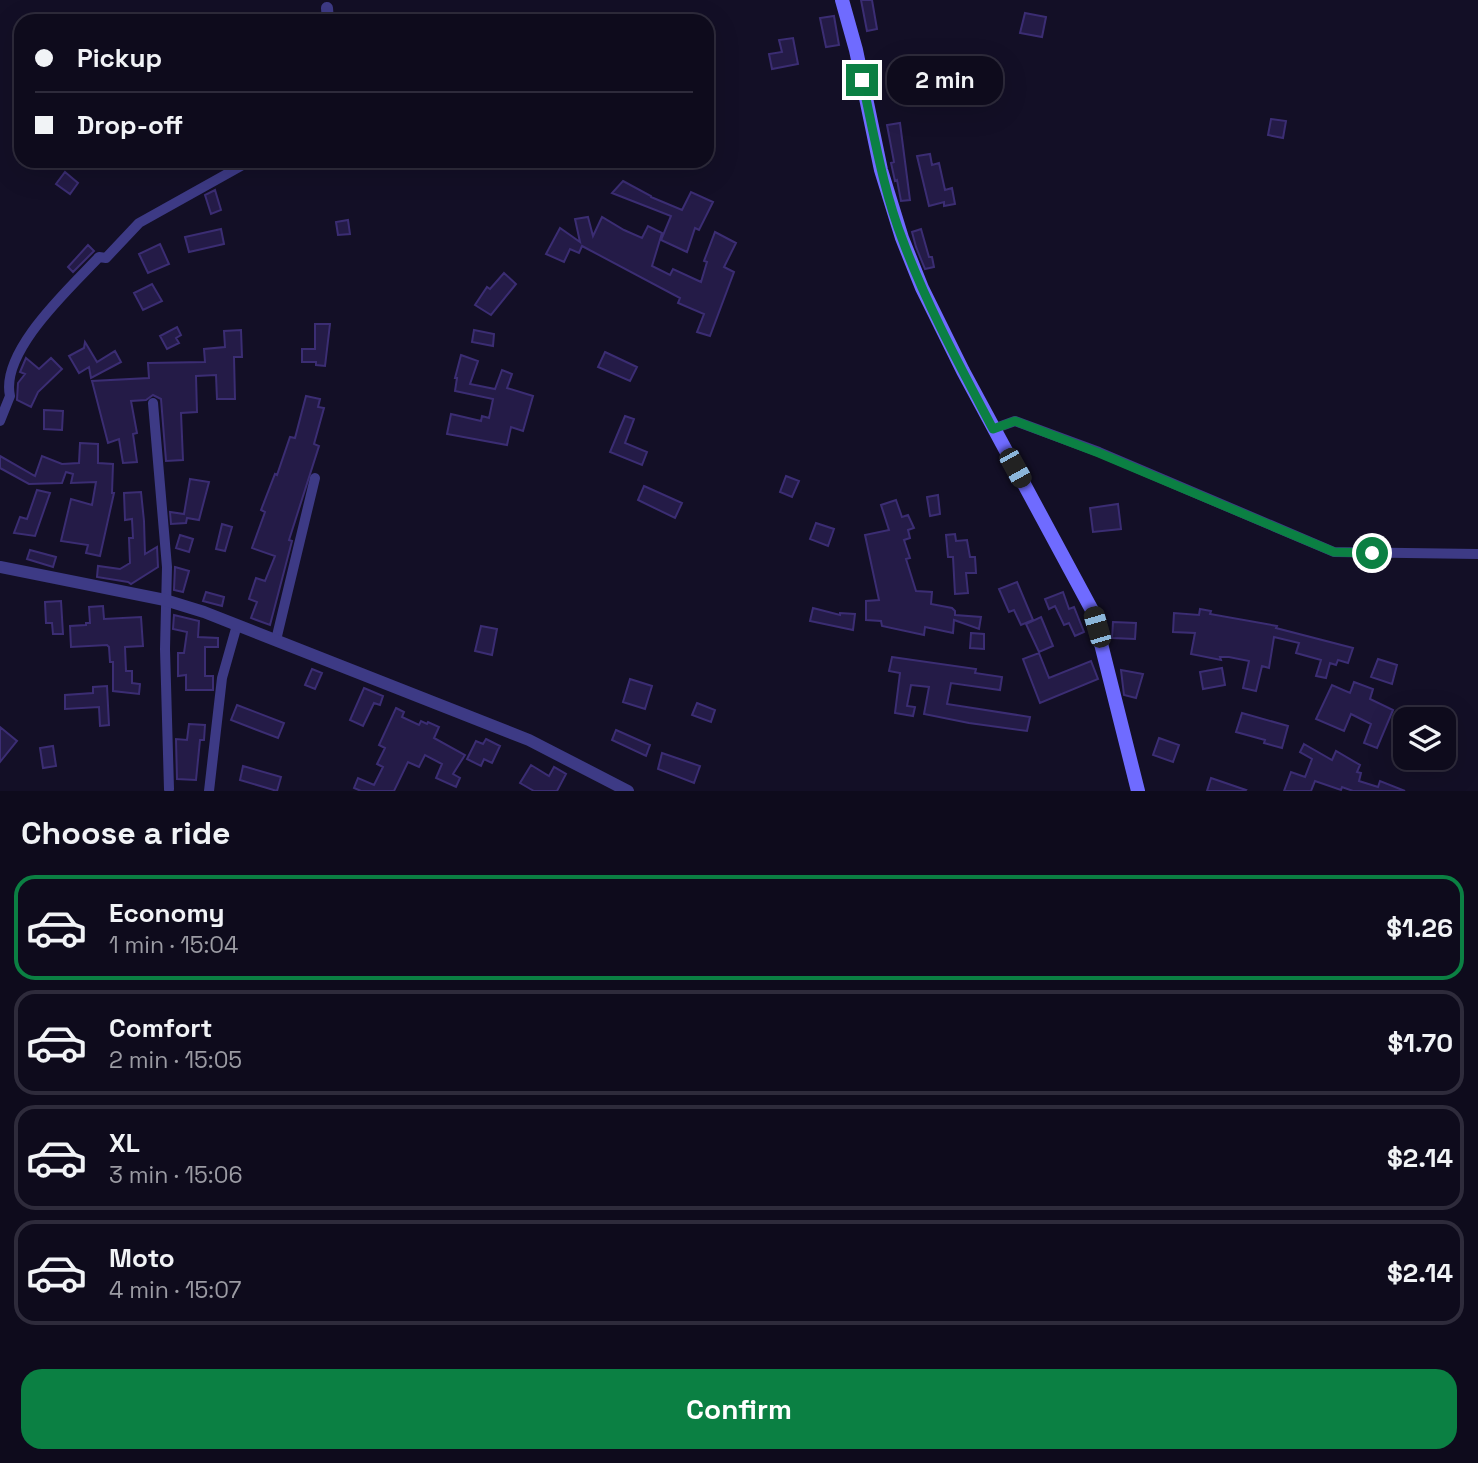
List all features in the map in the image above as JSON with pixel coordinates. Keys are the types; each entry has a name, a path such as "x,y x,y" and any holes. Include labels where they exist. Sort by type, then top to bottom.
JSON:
{"main road":[{"path":"842,0 856,50 881,170 902,239 922,288 993,429 1093,612 1138,791"}],"street":[{"path":"0,421 10,396 5,383 13,357 28,329 99,257 106,257 139,223 237,168"},
{"path":"153,403 167,567 165,600 169,789"},
{"path":"993,429 1015,421 1099,453 1334,552 1478,554"},
{"path":"276,639 315,478"},
{"path":"0,567 165,600 237,625 529,740 628,791"},
{"path":"209,791 222,678 237,625"}],"building":[{"path":"861,0 872,0 877,29 867,31"},
{"path":"1025,13 1046,17 1042,37 1020,33"},
{"path":"834,16 839,45 826,47 820,18"},
{"path":"793,38 798,64 772,69 769,54 782,52 779,40"},
{"path":"969,63 970,79 989,78 990,89 962,91 961,77 953,78 952,65"},
{"path":"1271,119 1286,121 1283,138 1268,135"},
{"path":"900,123 910,200 901,201 891,163 894,162 887,125"},
{"path":"930,154 932,165 939,163 945,190 952,188 955,204 944,206 944,202 929,206 917,156"},
{"path":"65,172 78,183 70,194 56,184"},
{"path":"623,181 682,210 691,192 713,202 699,230 695,228 687,252 661,240 671,216 612,193"},
{"path":"215,190 221,210 211,214 205,195"},
{"path":"588,217 593,236 602,217 642,238 648,226 662,233 652,266 670,275 673,269 701,282 707,262 704,261 715,232 736,243 724,267 734,272 710,336 697,332 704,314 678,303 680,298 582,246 579,253 570,249 564,262 546,254 560,228 580,242 575,219"},
{"path":"348,220 350,234 338,235 336,222"},
{"path":"221,229 224,244 189,252 185,237"},
{"path":"921,229 934,267 925,269 912,232"},
{"path":"160,244 169,264 148,273 139,254"},
{"path":"88,245 94,251 73,272 68,267"},
{"path":"504,273 516,284 491,315 475,305 487,287 490,289"},
{"path":"152,284 162,301 143,310 134,293"},
{"path":"315,324 330,324 325,366 316,365 316,362 302,362 302,349 315,349"},
{"path":"177,327 181,335 176,338 179,343 167,349 160,336"},
{"path":"241,330 242,357 234,357 235,399 217,399 216,375 196,376 197,412 181,413 183,460 166,461 161,399 153,395 146,400 131,401 137,433 133,434 137,462 123,463 119,439 108,443 92,381 149,378 148,363 205,362 204,349 225,347 224,331"},
{"path":"474,330 494,334 493,346 472,342"},
{"path":"85,342 97,362 115,351 121,362 91,378 89,367 79,373 69,356 84,348"},
{"path":"605,352 637,367 630,381 598,367"},
{"path":"461,355 478,361 470,384 495,389 502,370 512,374 507,388 533,396 523,431 511,427 507,445 447,434 451,414 481,421 482,416 489,418 493,399 455,391 455,378"},
{"path":"26,358 39,369 51,358 62,369 38,392 31,407 17,400 18,383 25,374 20,372"},
{"path":"306,396 320,399 318,407 324,408 314,444 319,446 289,540 292,541 270,625 251,618 257,602 249,599 256,578 265,581 275,556 252,548 265,512 261,510 290,437 295,438"},
{"path":"44,410 63,411 62,430 44,429"},
{"path":"625,416 634,419 625,443 647,452 642,465 610,452"},
{"path":"80,443 98,444 98,463 113,464 114,493 100,556 86,553 88,545 61,541 71,499 92,505 96,482 71,483 73,474 66,472 62,483 29,484 0,468 0,456 35,476 42,456 62,464 79,463"},
{"path":"786,476 799,481 792,497 780,492"},
{"path":"190,479 209,482 199,520 187,518 186,523 171,524 170,512 184,514"},
{"path":"644,486 682,503 675,518 638,500"},
{"path":"37,490 50,493 35,536 14,533 20,517 27,519"},
{"path":"141,492 145,554 157,547 158,567 131,584 97,577 98,566 120,569 130,563 129,538 133,538 132,519 125,520 124,493"},
{"path":"938,495 940,514 930,516 927,497"},
{"path":"896,500 902,517 908,515 914,528 908,530 910,538 904,540 910,558 906,559 916,591 932,592 931,604 952,608 955,615 981,617 979,629 954,620 953,633 925,627 924,635 882,626 881,621 866,620 866,601 879,600 865,535 889,530 881,505"},
{"path":"1118,504 1121,529 1093,532 1090,508"},
{"path":"816,523 834,529 828,546 810,539"},
{"path":"222,524 232,527 225,551 216,549"},
{"path":"955,534 956,541 967,540 970,557 975,557 976,573 966,573 968,593 955,594 953,557 948,557 946,535"},
{"path":"180,535 193,539 189,552 176,548"},
{"path":"30,550 56,557 53,567 27,559"},
{"path":"175,567 189,571 183,592 174,590"},
{"path":"1017,582 1033,620 1021,625 1014,610 1009,612 999,589"},
{"path":"206,592 224,597 222,606 203,601"},
{"path":"1063,592 1069,609 1074,607 1084,632 1075,636 1069,623 1064,625 1055,606 1049,609 1045,599"},
{"path":"61,601 63,634 53,634 52,623 46,623 45,602"},
{"path":"103,606 104,619 141,617 143,646 125,647 126,671 132,671 132,683 140,684 139,694 113,691 113,662 110,662 107,645 71,647 70,626 90,623 89,607"},
{"path":"813,608 840,615 855,614 853,630 810,621"},
{"path":"1200,609 1211,611 1210,614 1277,626 1276,628 1353,648 1348,663 1338,660 1336,665 1330,663 1326,678 1316,676 1321,660 1296,653 1299,643 1274,637 1269,668 1262,666 1256,691 1243,688 1249,661 1229,657 1220,657 1221,660 1191,654 1195,633 1173,632 1174,613 1199,615"},
{"path":"174,615 199,621 198,637 218,638 218,647 205,647 205,676 213,676 213,690 186,690 186,675 178,676 178,653 184,653 187,632 173,629"},
{"path":"1041,617 1053,646 1039,652 1026,624"},
{"path":"1113,622 1136,623 1135,639 1112,638"},
{"path":"481,626 497,629 492,655 475,651"},
{"path":"971,633 984,634 984,649 970,648"},
{"path":"1039,653 1049,678 1091,661 1098,679 1040,703 1023,659"},
{"path":"892,657 976,669 975,673 1002,677 1000,690 951,683 947,704 1030,717 1027,731 924,714 929,687 911,685 907,706 915,707 913,716 895,713 900,673 889,671"},
{"path":"1378,659 1397,665 1392,684 1371,677"},
{"path":"1222,668 1225,685 1203,689 1200,672"},
{"path":"312,669 322,673 315,689 305,685"},
{"path":"1121,670 1143,674 1136,698 1124,695"},
{"path":"630,679 652,686 645,709 623,702"},
{"path":"1354,682 1373,689 1370,699 1393,710 1377,748 1364,743 1371,724 1351,714 1344,731 1316,719 1332,685 1350,693"},
{"path":"107,686 109,725 100,726 99,707 65,709 65,695 93,693 93,687"},
{"path":"364,688 383,696 380,705 374,703 363,726 350,720"},
{"path":"697,703 715,710 711,722 692,715"},
{"path":"237,705 284,723 278,738 231,720"},
{"path":"396,708 404,712 402,717 419,725 421,721 439,727 434,738 465,755 453,774 460,778 456,787 436,778 442,764 425,755 419,767 408,762 394,791 361,791 354,788 358,778 374,785 383,767 377,764 385,748 379,745"},
{"path":"1242,713 1288,726 1282,748 1236,732"},
{"path":"189,724 205,725 204,740 200,740 196,780 177,779 176,739 187,740"},
{"path":"0,727 17,741 0,762"},
{"path":"616,730 650,745 646,756 612,740"},
{"path":"1159,738 1179,745 1173,762 1153,755"},
{"path":"486,739 500,746 492,763 484,759 481,766 467,759 476,741 483,744"},
{"path":"1304,744 1332,760 1336,751 1360,765 1357,772 1361,773 1359,781 1378,787 1380,781 1405,791 1353,791 1342,787 1341,790 1315,781 1311,791 1284,791 1291,772 1305,777 1312,759 1300,752"},
{"path":"53,746 56,766 43,768 40,748"},
{"path":"662,753 700,766 694,783 658,769"},
{"path":"531,765 549,776 554,767 566,774 557,791 534,791 520,783"},
{"path":"243,766 281,777 277,791 240,780"},
{"path":"1211,778 1246,790 1207,791"}],"route":[{"path":"862,80 881,170 902,239 922,288 993,429 1015,421 1099,453 1334,552 1372,553"}]}
